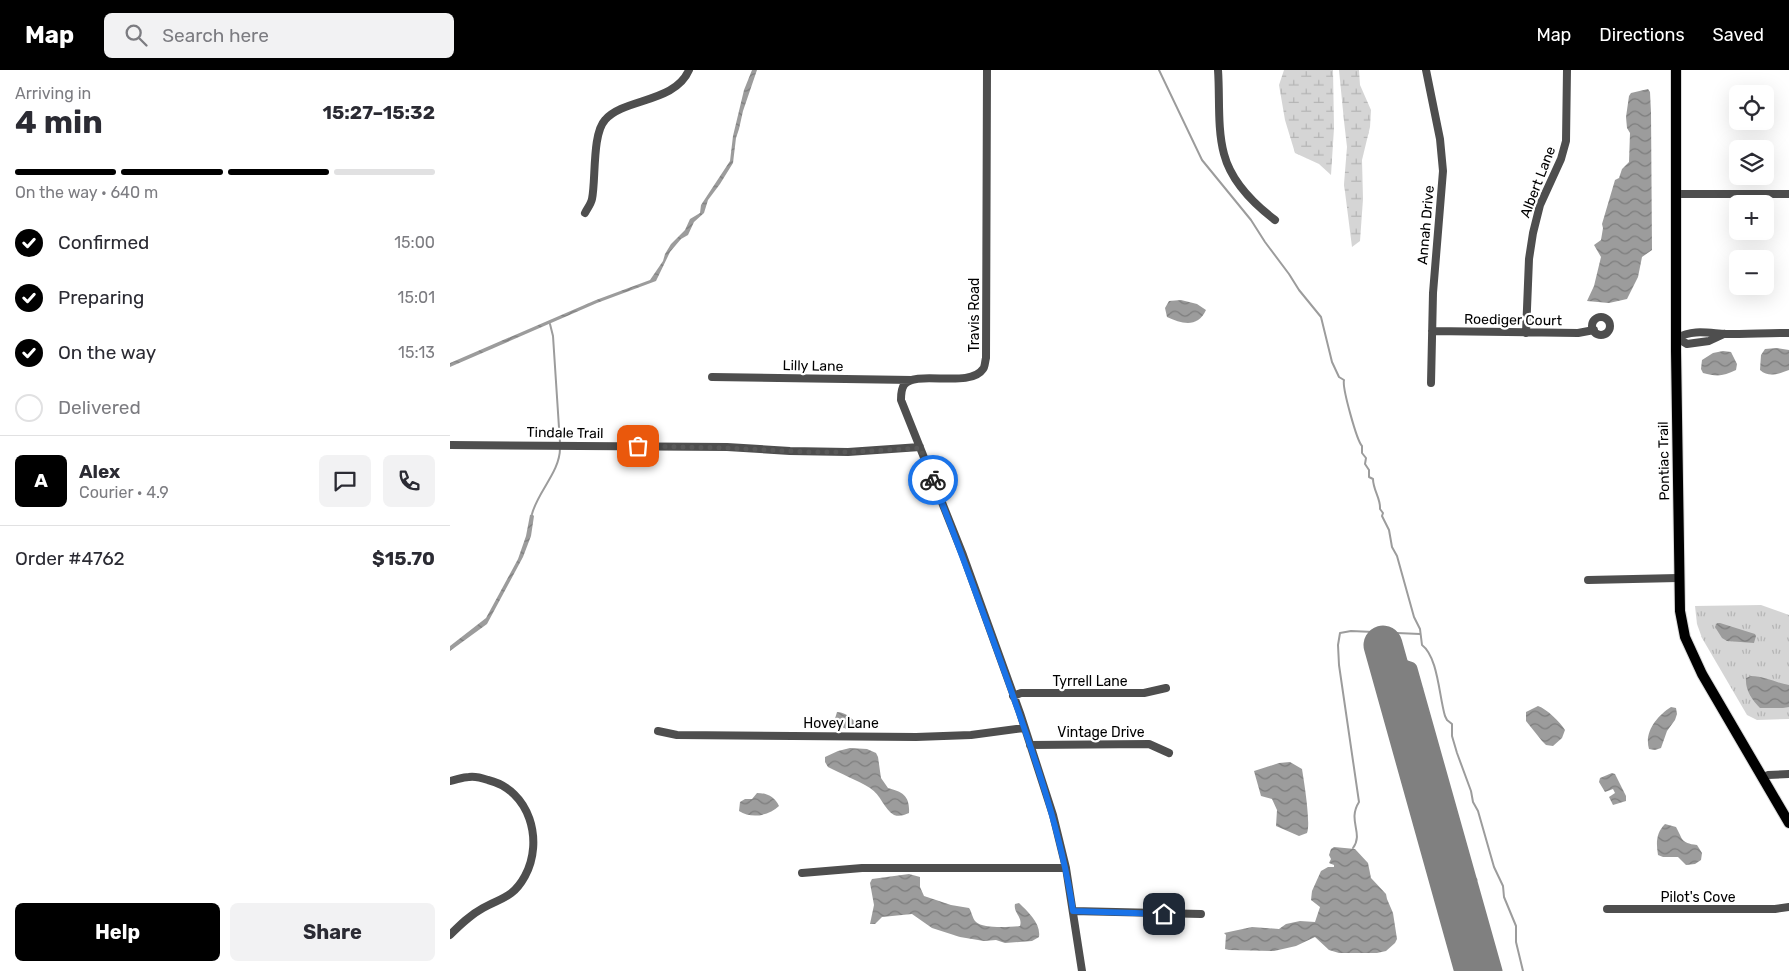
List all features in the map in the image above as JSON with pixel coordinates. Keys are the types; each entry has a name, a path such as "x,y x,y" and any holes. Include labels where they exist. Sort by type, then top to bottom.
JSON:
{"main road":[{"name":"Pontiac Trail","path":"1676,70 1678,578 1680,611 1685,637 1702,674 1789,823"}],"street":[{"path":"585,214 591,201 596,144 604,121 617,112 668,92 686,77 688,70"},
{"name":"Travis Road","path":"914,380 971,377 983,370 986,358 987,70"},
{"path":"1218,70 1221,137 1227,164 1257,206 1275,220"},
{"name":"Annah Drive","path":"1426,70 1440,139 1443,171 1442,202 1434,269 1431,383"},
{"name":"Albert Lane","path":"1526,332 1529,259 1533,233 1540,205 1561,158 1566,141 1567,70"},
{"path":"1676,194 1789,194"},
{"name":"Roediger Court","path":"1432,331 1578,333 1594,330"},
{"path":"1677,338 1686,333 1700,332 1724,334 1789,333"},
{"name":"Lilly Lane","path":"712,377 914,380"},
{"path":"914,380 905,384 901,400 963,555 1053,816 1066,868 1082,971"},
{"name":"Tindale Trail","path":"450,445 727,448 809,452 920,448"},
{"path":"1588,580 1678,578"},
{"name":"Tyrrell Lane","path":"1013,696 1021,693 1144,693 1166,688"},
{"name":"Hovey Lane","path":"658,731 677,735 916,737 971,735 1024,728"},
{"name":"Vintage Drive","path":"1030,745 1149,744 1169,753"},
{"path":"1762,778 1768,775 1789,774"},
{"path":"450,781 469,776 504,786 512,792 526,809 534,833 532,856 525,876 515,889 504,899 469,916 450,935"},
{"path":"802,873 862,868 1066,868"},
{"name":"Pilot's Cove","path":"1607,909 1775,909 1789,907"},
{"path":"1073,911 1201,914"}],"green space":[{"path":"1284,70 1333,70 1334,128 1331,175 1319,164 1295,153 1285,120 1279,85"},
{"path":"1339,70 1359,70 1360,85 1371,110 1370,127 1362,160 1363,199 1360,241 1352,247 1344,184 1347,147"},
{"path":"1761,605 1789,615 1789,719 1757,720 1747,715 1702,638 1697,624 1695,606"}],"water":[{"path":"752,70 757,70 736,138 733,163 708,200 704,213 694,222 688,235 681,239 670,252 656,281 597,303 450,367 450,363 596,300 650,280 663,261 671,244 685,230 690,219 700,213 701,205 730,161 733,136 744,90"},
{"path":"1648,89 1650,92 1651,113 1652,250 1642,257 1638,277 1627,299 1609,303 1587,301 1594,286 1601,257 1594,245 1601,240 1602,224 1615,180 1619,178 1622,169 1629,162 1630,133 1627,128 1626,117 1629,96 1631,93"},
{"path":"1181,300 1197,304 1206,310 1203,316 1199,320 1189,323 1167,317 1165,308 1169,301"},
{"path":"1765,349 1789,350 1789,370 1781,373 1767,374 1760,370 1761,355"},
{"path":"1731,352 1737,364 1736,370 1720,375 1703,373 1701,369 1702,360 1713,353"},
{"path":"530,515 534,516 531,536 523,557 487,624 450,651 450,646 486,618 518,559 526,536"},
{"path":"1717,623 1755,634 1754,643 1727,641 1722,638 1715,627"},
{"path":"1751,676 1789,685 1789,707 1760,708 1748,691 1746,678"},
{"path":"1538,706 1553,716 1565,730 1562,738 1553,746 1546,745 1526,721 1526,712"},
{"path":"1671,707 1676,708 1677,714 1667,731 1661,748 1649,749 1648,737 1653,725"},
{"path":"837,712 850,717 859,729 849,729 836,724 834,722"},
{"path":"850,748 867,749 876,753 881,778 888,788 902,793 907,799 909,813 900,816 894,815 870,788 828,767 825,757"},
{"path":"1290,762 1302,769 1307,802 1307,833 1299,836 1276,826 1277,810 1272,799 1261,796 1254,771 1279,763"},
{"path":"1612,773 1615,774 1626,796 1626,801 1613,805 1609,797 1615,793 1613,789 1605,792 1599,782 1600,778"},
{"path":"757,793 770,796 779,806 765,814 754,816 739,811 740,802 745,799 752,799"},
{"path":"1665,824 1676,827 1685,842 1697,845 1702,853 1701,860 1695,864 1686,865 1678,857 1658,855 1657,838"},
{"path":"1334,847 1355,849 1368,863 1371,878 1386,894 1393,913 1397,939 1395,943 1386,951 1377,953 1339,953 1329,950 1315,937 1296,946 1274,951 1225,949 1226,935 1224,933 1252,927 1279,929 1286,924 1300,921 1315,922 1320,907 1311,900 1312,891 1321,871 1328,867 1334,867 1334,865 1329,863 1331,859 1329,855"},
{"path":"909,874 920,877 920,887 924,896 951,905 969,908 976,922 985,926 1020,926 1021,923 1015,910 1015,904 1019,903 1036,922 1039,937 1032,941 1005,943 996,940 984,941 960,937 932,928 912,914 882,917 875,924 870,924 874,905 870,883 872,879"}],"waterway":[{"path":"1159,70 1202,160 1251,220 1299,290 1321,317 1332,362 1339,377 1344,380 1350,414 1362,446 1362,453 1366,458 1365,464 1369,470 1369,477 1373,479 1380,509 1383,513 1382,516 1389,530 1392,547 1397,556 1414,617 1420,629 1422,645 1432,658 1445,716 1452,724 1452,736 1457,753 1471,791 1473,802 1478,811 1494,867 1503,886 1504,897 1516,926 1516,942 1523,971"},
{"path":"550,324 553,336 560,443"},
{"path":"532,514 539,497 553,473 560,448"},
{"path":"1353,848 1357,837 1355,815 1359,802 1339,665 1338,645 1340,633 1351,631 1420,634"}],"taxiway":[{"path":"1389,668 1401,666 1410,669 1495,971"},
{"path":"1397,695 1416,690"},
{"path":"1451,886 1470,881"}],"runway":[{"path":"1383,645 1474,971"}],"way so far":[{"path":"638,446 809,452 920,448 933,480"}],"route":[{"path":"933,480 963,555 1020,714 1061,844 1073,911 1164,914"}]}
